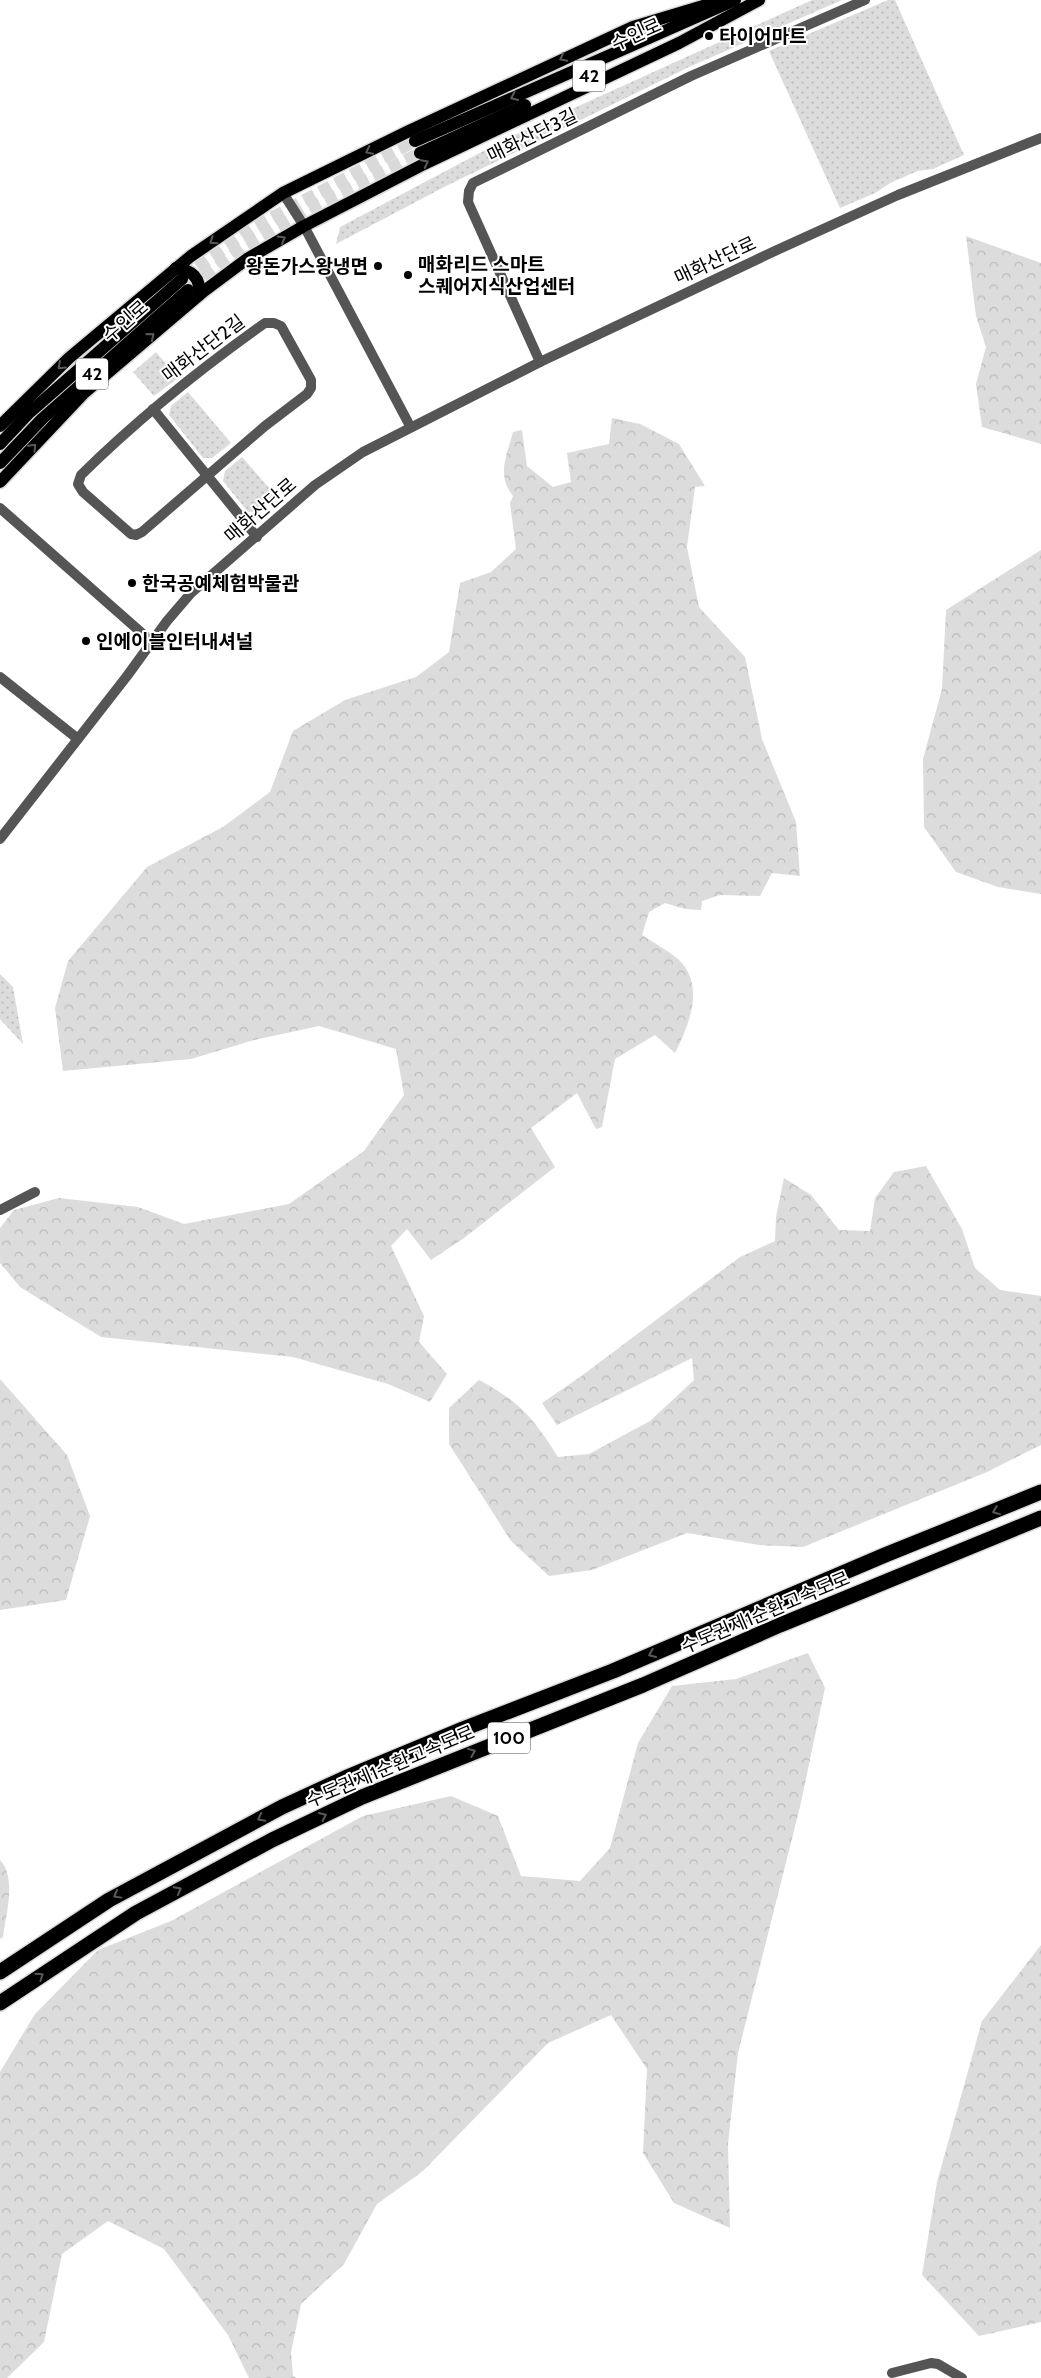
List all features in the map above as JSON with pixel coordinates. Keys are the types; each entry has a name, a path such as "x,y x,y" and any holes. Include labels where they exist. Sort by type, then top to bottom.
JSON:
{"highway":[{"name":"수도권제1순환고속도로","path":"0,1972 108,1900 282,1807 345,1778 463,1729 614,1671 885,1555 1041,1492"},
{"name":"수도권제1순환고속도로","path":"0,2003 136,1912 272,1840 362,1797 643,1685 1041,1518"}],"main road":[{"path":"0,482 186,283 283,193 633,27 723,0"},
{"name":"수인로","path":"415,141 735,0"},
{"path":"0,426 69,358 186,283 247,259 304,226 483,135 679,43 759,0"},
{"name":"수인로","path":"420,153 759,0"},
{"name":"수인로","path":"0,444 29,413 186,283"},
{"name":"수인로","path":"0,463 42,418 186,283"}],"street":[{"name":"매화산단3길","path":"540,362 468,202 469,191 473,183 691,76 865,0"},
{"name":"매화산단로","path":"0,839 192,592 315,485 363,452 410,426 540,362 898,195 1041,138"},
{"path":"283,193 304,226 410,426"},
{"name":"매화산단2길","path":"265,323 274,323 281,326 311,380 311,388 307,394 265,426 207,477 136,535 131,534 83,492 78,484 81,475 153,409 208,363 265,323"},
{"path":"153,409 257,537"},
{"path":"0,508 152,642"},
{"path":"0,677 78,739"},
{"path":"0,1210 35,1192"},
{"path":"892,2373 931,2363 938,2364 962,2378"}],"green space":[{"path":"812,0 842,0 689,67 446,186 336,244 340,227 506,139"},
{"path":"888,0 895,0 964,155 933,169 918,171 892,182 875,193 840,208 769,51"},
{"path":"966,236 1041,263 1041,444 982,427 976,384 986,347 976,316"},
{"path":"156,352 178,378 154,396 133,372"},
{"path":"188,392 231,443 212,458 203,458 169,415 171,406"},
{"path":"612,418 640,424 679,444 705,486 695,487 687,547 699,607 745,657 762,739 796,822 800,876 772,873 760,896 720,895 702,901 701,910 685,909 665,903 649,912 642,935 678,959 686,969 691,981 692,1005 685,1030 675,1053 655,1035 615,1059 602,1127 596,1129 577,1093 531,1128 555,1167 464,1238 431,1260 407,1229 391,1246 424,1316 419,1342 447,1374 430,1402 388,1384 293,1357 101,1337 20,1287 0,1263 0,1228 14,1210 59,1198 138,1207 184,1224 289,1204 364,1151 404,1095 396,1049 319,1026 254,1040 191,1059 63,1071 55,1008 68,961 147,867 223,827 270,792 293,731 345,700 416,677 449,652 460,583 491,572 516,549 510,503 513,496 508,488 504,473 504,465 513,432 522,430 527,466 553,487 571,482 567,453 609,444"},
{"path":"242,457 275,495 259,511 248,512 223,481 225,471"},
{"path":"1041,550 1041,894 998,887 956,872 924,827 923,759 942,689 946,610"},
{"path":"0,974 13,987 23,1044 0,1019"},
{"path":"926,1166 962,1229 975,1268 1000,1290 1041,1296 1041,1445 987,1472 803,1547 759,1545 687,1533 592,1570 549,1576 511,1541 449,1444 449,1408 479,1380 505,1396 524,1412 533,1421 558,1457 589,1454 650,1421 694,1380 692,1358 557,1425 542,1403 580,1377 740,1257 775,1241 776,1217 784,1178 811,1195 839,1230 870,1231 875,1198 894,1172"},
{"path":"0,1379 67,1455 90,1516 66,1600 0,1610"},
{"path":"808,1653 825,1688 800,1807 738,2053 728,2144 730,2228 674,2203 643,2153 647,2069 611,2015 548,2043 423,2171 377,2204 344,2264 301,2304 291,2352 293,2376 296,2378 249,2378 228,2335 164,2249 108,2221 62,2254 44,2342 7,2378 0,2378 0,2072 35,2014 98,1950 171,1921 363,1816 451,1796 498,1816 521,1876 580,1881 610,1848 638,1743 672,1686 736,1679"},
{"path":"0,1860 8,1877 9,1897 3,1937 0,1939"},
{"path":"1041,1945 1041,2322 979,2336 922,2275 937,2182 982,2021"}],"tunnel":[{"path":"183,278 256,226 415,141"},
{"path":"190,289 243,247 315,205 420,153"}],"place":[{"name":"타이어마트","path":"709,36"},
{"name":"왕돈가스왕냉면","path":"378,266"},
{"name":"매화리드 스마트 스퀘어지식산업센터","path":"408,275"},
{"name":"한국공예체험박물관","path":"132,583"},
{"name":"인에이블인터내셔널","path":"86,641"}]}
